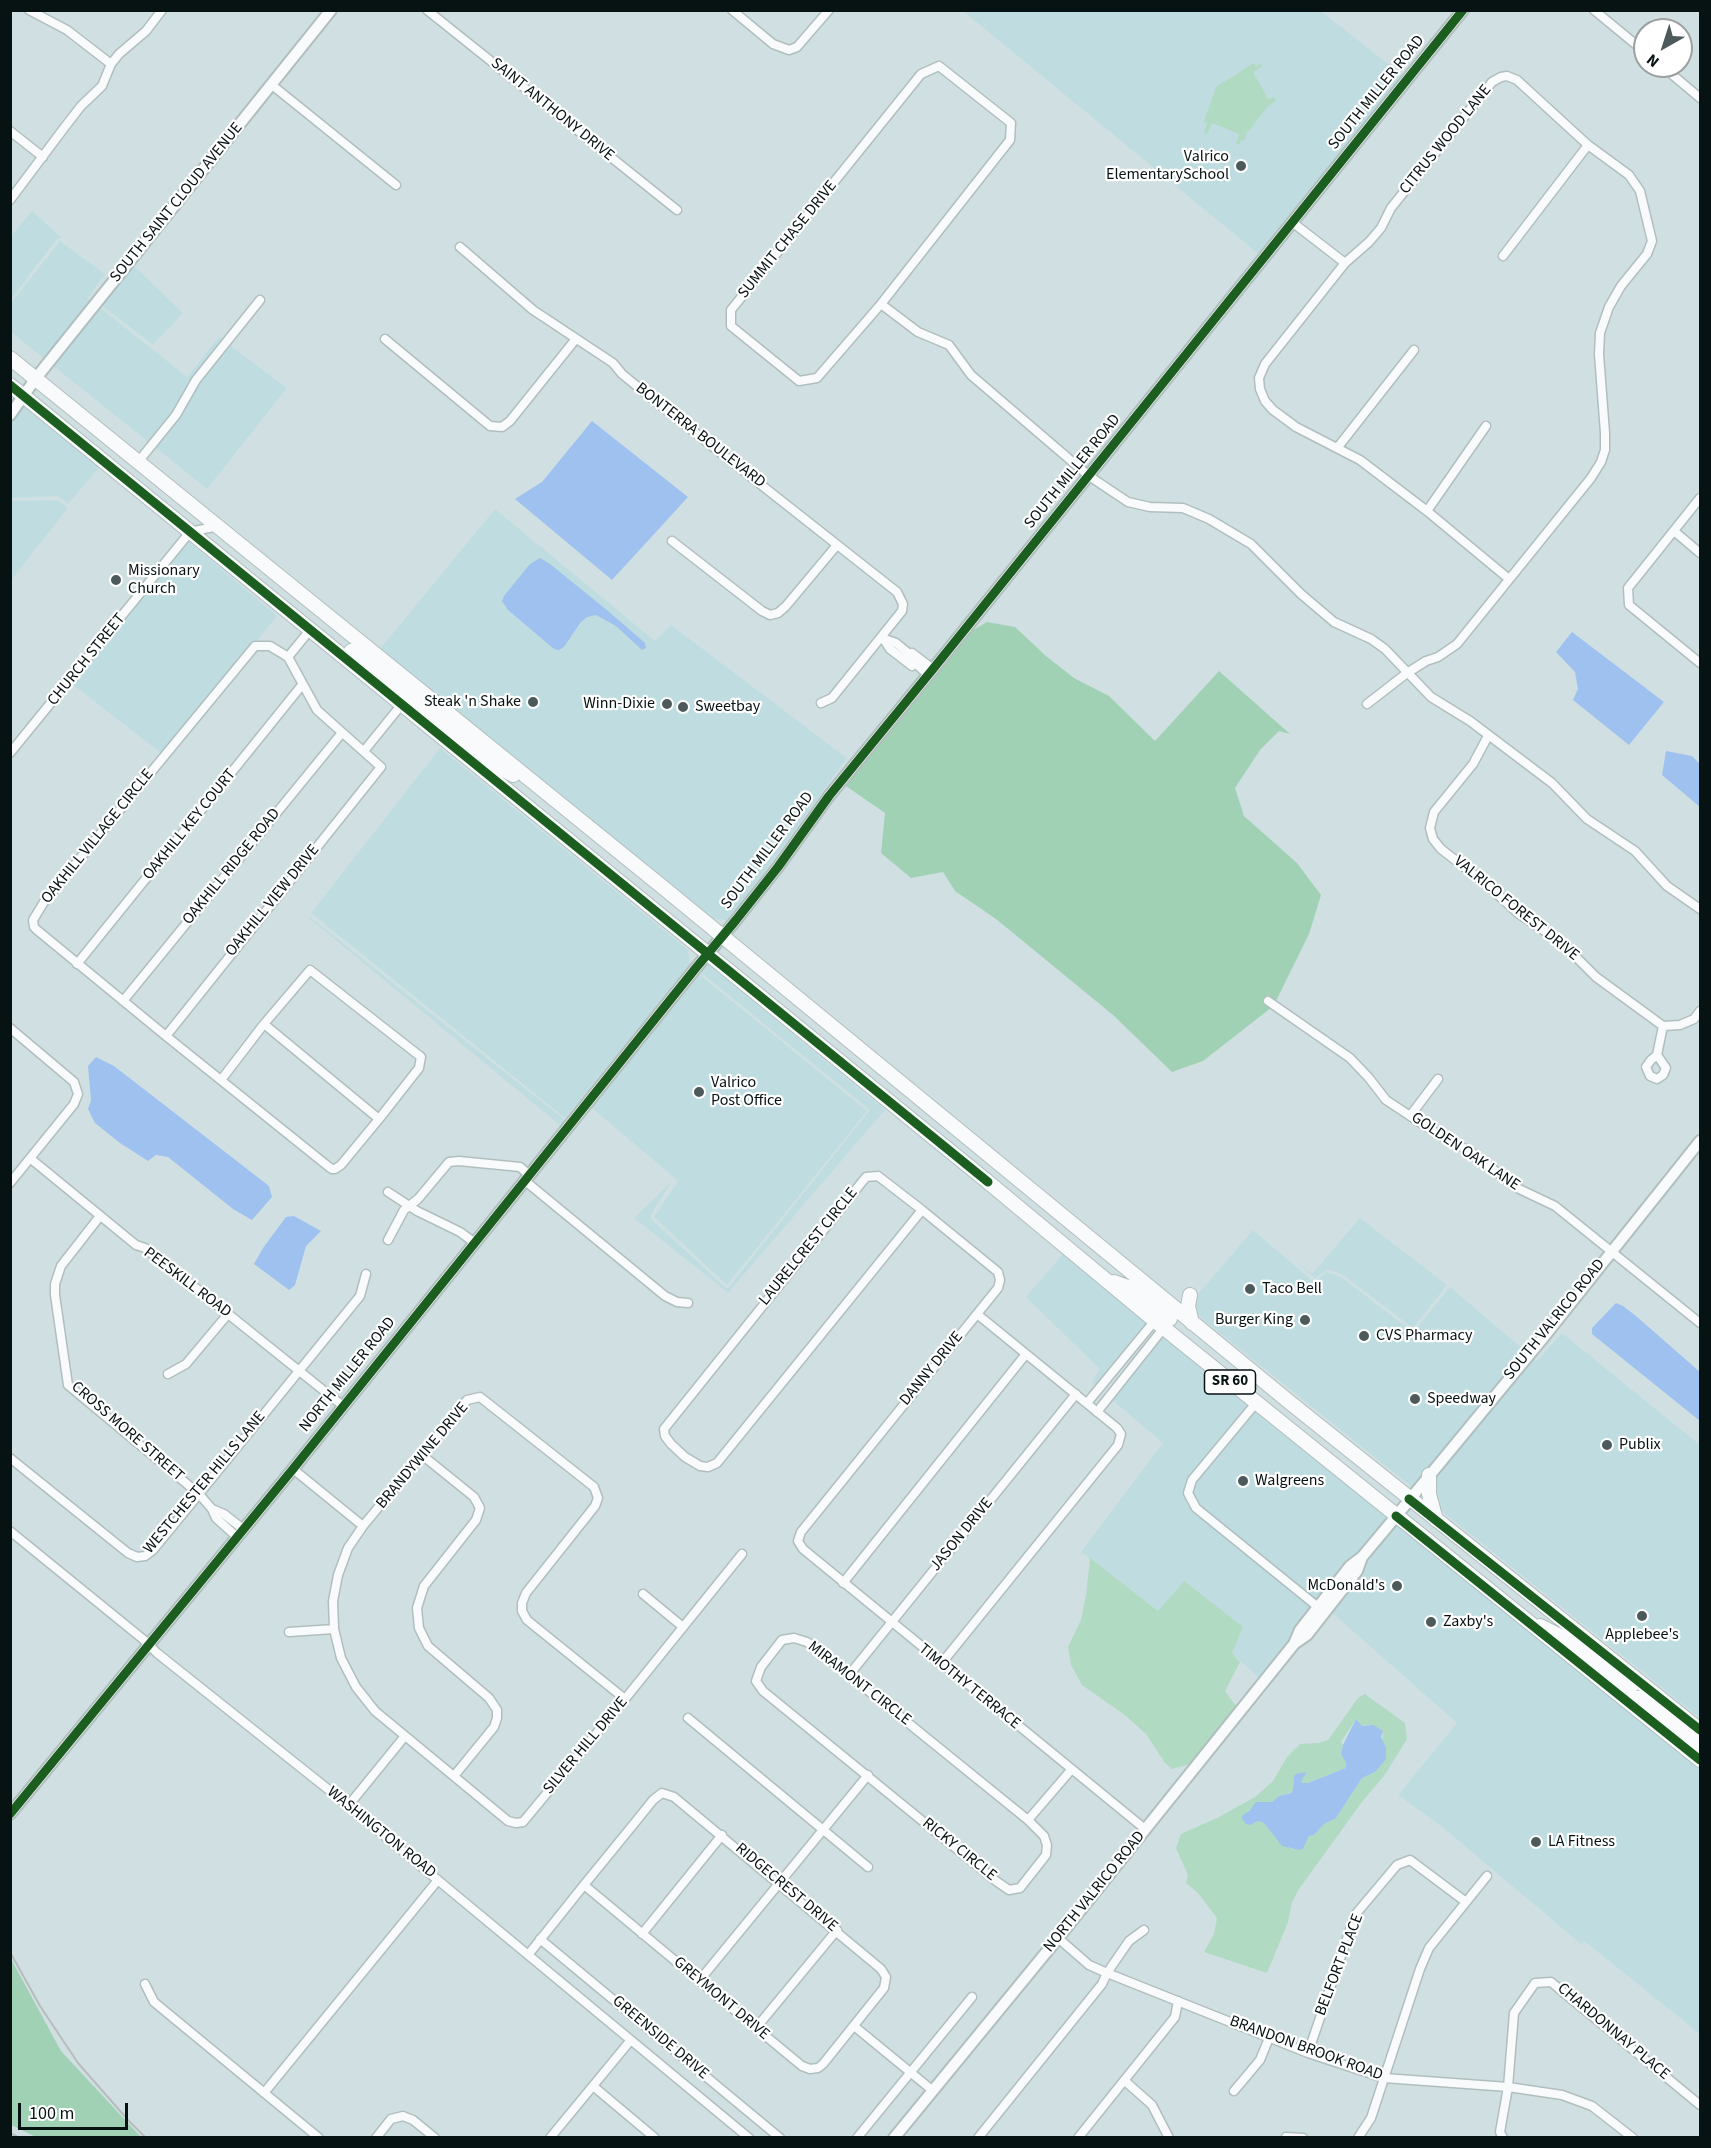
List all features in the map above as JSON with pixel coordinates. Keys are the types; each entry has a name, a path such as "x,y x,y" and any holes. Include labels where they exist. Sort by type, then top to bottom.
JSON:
{"highway":[{"name":"SR 60","path":"10,358 917,1096 1166,1316 1256,1403 1526,1622 1701,1760"},
{"path":"16,394 402,704 1106,1280 1131,1288 1166,1316"},
{"path":"291,614 355,654 395,686 405,690 414,686"},
{"path":"402,704 411,701 418,702 495,765 529,780"},
{"path":"903,1113 917,1096"},
{"path":"1190,1294 1188,1306 1192,1323"},
{"name":"SR 60","path":"1166,1316 1192,1323 1409,1499 1701,1730"},
{"path":"1429,1475 1431,1504 1436,1520"},
{"path":"1526,1622 1546,1628 1564,1638 1618,1682 1631,1685 1639,1682"},
{"path":"1624,1700 1631,1697 1647,1702 1701,1745"}],"street":[{"path":"29,10 67,30 111,64"},
{"path":"10,200 76,113 102,86 111,64 127,45 146,30 162,10"},
{"name":"SOUTH SAINT CLOUD AVENUE","path":"10,415 16,394 36,378 331,10"},
{"name":"SAINT ANTHONY DRIVE","path":"427,10 677,210"},
{"path":"732,10 773,44 789,50 797,47 804,40 829,10"},
{"name":"SOUTH MILLER ROAD","path":"708,954 778,867 829,796 1463,10"},
{"path":"1594,10 1633,42"},
{"name":"SUMMIT CHASE DRIVE","path":"939,66 1011,123 1010,140 881,304 818,378 799,381 731,326 731,310 738,301 921,74 939,66"},
{"name":"CITRUS WOOD LANE","path":"1367,704 1407,673 1457,644 1591,478 1601,462 1605,450 1605,433 1599,354 1600,333 1609,307 1621,286 1647,254 1652,241 1640,191 1629,175 1588,145 1517,80 1507,76 1492,82 1391,208 1381,228 1345,263 1265,364 1259,378 1260,389 1265,401 1273,410 1296,427 1338,447 1376,471 1509,579"},
{"path":"1677,78 1701,98"},
{"path":"272,85 396,185"},
{"path":"10,131 43,158"},
{"path":"1503,256 1588,145"},
{"path":"1292,222 1345,263"},
{"name":"BONTERRA BOULEVARD","path":"460,247 532,310 613,363 622,374 660,405 897,592 903,604 902,611 832,698 821,704"},
{"path":"138,462 176,415 196,380 260,300"},
{"path":"881,304 918,332 949,345 971,375 1089,476 1128,502 1150,507 1184,508 1209,519 1251,544 1300,594 1334,622 1371,639 1385,650 1431,697 1470,721 1552,783 1587,819 1635,851 1667,886 1701,909"},
{"path":"385,339 490,426 501,427 510,422 575,340"},
{"path":"1338,447 1414,350"},
{"path":"1427,511 1486,426"},
{"path":"1701,498 1628,588 1629,605 1701,663"},
{"path":"190,532 218,526"},
{"path":"1674,531 1701,553"},
{"name":"CHURCH STREET","path":"10,753 190,532"},
{"path":"672,541 770,615 778,613 786,606 837,545"},
{"path":"310,630 288,657 317,710 341,734 364,751 402,704"},
{"path":"882,638 890,649 918,671 930,672"},
{"path":"882,638 896,643 907,652 910,658 930,672"},
{"name":"OAKHILL VILLAGE CIRCLE","path":"221,1080 310,970 421,1057 419,1068 341,1166 335,1169 329,1167 166,1036 77,964 37,930 33,923 33,916 255,646 270,646 288,657"},
{"name":"OAKHILL KEY COURT","path":"77,964 302,686"},
{"name":"OAKHILL RIDGE ROAD","path":"123,1001 341,734"},
{"name":"VALRICO FOREST DRIVE","path":"1488,736 1473,764 1434,812 1430,828 1433,839 1441,849 1486,884 1519,914 1561,942 1596,977 1663,1026"},
{"name":"OAKHILL VIEW DRIVE","path":"166,1036 381,767 364,751"},
{"name":"NORTH MILLER ROAD","path":"10,1815 293,1469 708,954"},
{"name":"GOLDEN OAK LANE","path":"1268,1001 1350,1058 1369,1077 1386,1100 1471,1152 1517,1188 1555,1206 1701,1323"},
{"path":"1657,1055 1663,1026 1680,1025 1694,1019 1701,1011"},
{"path":"264,1024 379,1119"},
{"path":"10,1183 74,1104 78,1094 74,1082 12,1032"},
{"path":"1410,1116 1438,1078"},
{"name":"SOUTH VALRICO ROAD","path":"1409,1499 1543,1338 1701,1140"},
{"name":"PEESKILL ROAD","path":"31,1159 100,1216 343,1406"},
{"path":"387,1240 404,1210 418,1199 446,1165 453,1161 520,1167 526,1177 665,1296 677,1302 688,1303"},
{"name":"LAURELCREST CIRCLE","path":"878,1176 922,1210 717,1463 708,1467 700,1466 670,1444 664,1429 866,1177 878,1176"},
{"path":"388,1192 475,1243"},
{"name":"DANNY DRIVE","path":"798,1541 801,1532 998,1288 1000,1280 998,1272 922,1210"},
{"name":"CROSS MORE STREET","path":"100,1216 61,1266 55,1284 54,1295 68,1385 199,1494 212,1509 216,1518 240,1533"},
{"name":"WESTCHESTER HILLS LANE","path":"10,1458 128,1553 137,1557 149,1554 360,1296 366,1274"},
{"path":"168,1374 186,1364 228,1314"},
{"path":"941,1664 1118,1445 1121,1434 1117,1428 978,1314"},
{"path":"1087,1403 1166,1316"},
{"path":"1097,1412 1166,1316"},
{"path":"843,1583 1026,1353"},
{"name":"JASON DRIVE","path":"849,1675 1076,1394"},
{"name":"BRANDYWINE DRIVE","path":"405,1736 375,1711 356,1687 341,1658 334,1629 333,1601 338,1575 348,1548 363,1526 467,1400 480,1397 594,1487 598,1498 595,1506 526,1593 522,1611 527,1620 625,1699"},
{"path":"1256,1403 1192,1480 1188,1493 1196,1509 1318,1607"},
{"path":"422,1455 474,1497 480,1508 476,1520 424,1586 417,1608 418,1628 428,1646 489,1698 496,1710 497,1718 494,1727 454,1776"},
{"path":"293,1469 363,1526"},
{"name":"NORTH VALRICO ROAD","path":"894,2138 1294,1644 1300,1630 1350,1566 1362,1557 1409,1499"},
{"name":"WASHINGTON ROAD","path":"10,1532 348,1806 749,2138"},
{"name":"TIMOTHY TERRACE","path":"798,1541 802,1550 1145,1829"},
{"name":"SILVER HILL DRIVE","path":"405,1736 508,1821 523,1822 742,1554"},
{"name":"NORTH VALRICO ROAD","path":"1294,1644 1307,1635 1357,1571 1362,1557"},
{"path":"643,1594 683,1628"},
{"path":"289,1632 334,1629"},
{"name":"MIRAMONT CIRCLE","path":"868,1775 763,1690 756,1681 761,1667 782,1640 794,1638 807,1642 1028,1820"},
{"path":"688,1718 868,1867"},
{"path":"348,1806 405,1736"},
{"path":"1028,1820 1071,1770"},
{"path":"699,1981 868,1775"},
{"name":"RICKY CIRCLE","path":"868,1775 1009,1890 1020,1888 1046,1855 1047,1845 1044,1836 1028,1820"},
{"name":"RIDGECREST DRIVE","path":"584,1885 662,1793 674,1797 837,1930 881,1969 886,1977 884,1988 854,2026"},
{"path":"642,1934 722,1835"},
{"name":"BELFORT PLACE","path":"1308,2053 1355,1915 1397,1865 1410,1860 1466,1902"},
{"path":"1358,2138 1371,2118 1429,1948 1486,1876"},
{"path":"264,2093 438,1880"},
{"path":"528,1955 584,1885"},
{"name":"GREYMONT DRIVE","path":"584,1885 802,2066 810,2069 818,2068 854,2026"},
{"path":"756,2028 837,1930"},
{"path":"978,2138 1102,1984 1129,1941 1144,1930"},
{"name":"BRANDON BROOK ROAD","path":"1058,1938 1089,1965 1308,2053 1384,2078 1508,2087 1562,2095 1592,2106 1633,2138"},
{"name":"GREENSIDE DRIVE","path":"540,1939 780,2138"},
{"name":"CHARDONNAY PLACE","path":"1503,2138 1500,2132 1508,2087 1514,2013 1535,1983 1551,1982 1701,2105"},
{"path":"145,1984 154,2002 319,2138"},
{"path":"857,2138 972,1996"},
{"path":"1078,2138 1175,2017 1178,2001"},
{"path":"854,2026 932,2090"},
{"path":"1234,2091 1260,2060 1269,2038"},
{"path":"550,2138 630,2041"},
{"path":"1125,2080 1152,2105 1169,2138"},
{"path":"593,2086 655,2138"},
{"path":"376,2138 391,2119 403,2116 413,2120 435,2138"},
{"path":"1286,2137 1303,2138"}],"shaded area":[{"name":"Valrico ElementarySchool","path":"963,11 1321,11 1403,76 1261,256"},
{"path":"32,211 62,238 57,239 11,299 11,236"},
{"path":"60,241 105,274 88,298 187,377 219,337 287,388 207,489 11,332 10,304"},
{"path":"132,264 183,313 153,345 100,304"},
{"path":"10,396 100,467 68,504 58,496 11,498"},
{"path":"57,500 68,508 11,580 11,501"},
{"path":"495,509 655,641 671,625 847,758 743,902 726,920 713,919 699,911 380,649"},
{"path":"188,541 277,616 161,753 72,684"},
{"path":"440,748 688,950 690,965 565,1118 311,913"},
{"path":"309,918 566,1121 562,1127"},
{"path":"705,962 885,1110 728,1293 634,1218 672,1181 651,1215 651,1219 728,1288 870,1110 699,971"},
{"path":"700,975 867,1111 727,1285 654,1217 678,1181 590,1106"},
{"path":"1360,1218 1447,1285 1413,1328 1343,1275 1328,1269 1315,1278 1291,1258 1312,1274"},
{"path":"1253,1230 1314,1282 1327,1272 1341,1277 1413,1332 1450,1287 1537,1361 1562,1333 1700,1445 1700,1718 1195,1313 1194,1299"},
{"path":"1064,1253 1148,1321 1096,1386 1092,1382 1100,1369 1026,1297"},
{"path":"1163,1333 1251,1404 1185,1495 1192,1511 1316,1611 1261,1680 1232,1653 1184,1581 1158,1611 1081,1552 1163,1443 1112,1400"},
{"path":"1256,1409 1391,1517 1321,1605 1199,1506 1192,1493 1195,1482"},
{"path":"1397,1522 1700,1766 1700,2034 1584,1941 1581,1944 1441,1826 1398,1795 1457,1723 1328,1609"}],"green space":[{"path":"1254,63 1256,67 1261,64 1262,66 1253,72 1268,99 1274,97 1276,101 1268,106 1239,145 1236,144 1239,134 1212,123 1207,134 1204,133 1207,123 1204,121 1216,87"},
{"path":"987,622 1015,627 1074,678 1109,696 1155,741 1219,671 1290,734 1279,731 1260,750 1235,788 1244,816 1297,863 1321,895 1309,934 1276,1001 1268,995 1263,1002 1271,1008 1203,1061 1172,1072 1113,1015 996,919 955,891 943,872 911,878 881,853 885,813 843,784 966,634"},
{"path":"1090,1558 1158,1611 1184,1581 1243,1627 1232,1653 1240,1662 1225,1691 1236,1706 1193,1763 1172,1769 1165,1763 1146,1734 1126,1716 1082,1685 1071,1665 1068,1647 1081,1620"},
{"path":"1365,1694 1405,1723 1407,1739 1384,1776 1362,1802 1299,1889 1292,1902 1288,1922 1267,1973 1204,1952 1214,1934 1217,1918 1198,1893 1186,1883 1188,1875 1176,1848 1181,1834 1255,1797 1273,1781 1287,1757 1300,1744 1328,1740 1358,1698","holes":["1356,1719 1362,1726 1369,1725 1383,1733 1382,1741 1386,1748 1375,1772 1362,1778 1336,1818 1324,1824 1314,1835 1309,1836 1303,1849 1289,1848 1275,1837 1264,1823 1258,1821 1250,1825 1247,1811 1290,1793 1293,1789 1294,1776 1307,1772 1300,1781 1308,1783 1346,1768 1341,1754 1343,1745 1341,1742"]},
{"path":"10,1957 61,2051 141,2137 36,2137 11,2125"}],"water":[{"path":"592,421 688,497 612,580 515,499 542,482"},
{"path":"540,558 608,611 645,643 646,648 642,650 616,626 596,615 587,617 580,623 564,647 559,650 554,649 508,610 502,601 504,596 530,564"},
{"path":"1572,632 1664,702 1629,745 1573,700 1578,689 1575,672 1556,652"},
{"path":"1666,751 1692,756 1700,764 1700,807 1662,775"},
{"path":"96,1057 114,1066 269,1186 272,1197 252,1220 233,1209 168,1157 156,1155 148,1161 95,1123 88,1109 91,1100 88,1066"},
{"path":"294,1216 321,1231 306,1246 295,1285 289,1290 254,1264 286,1217"},
{"path":"1616,1303 1636,1316 1700,1372 1700,1421 1592,1334 1592,1328"},
{"path":"1356,1719 1362,1726 1373,1725 1383,1731 1381,1737 1386,1748 1386,1759 1375,1772 1362,1778 1336,1818 1324,1824 1314,1835 1309,1836 1303,1849 1299,1850 1282,1846 1264,1823 1258,1821 1250,1825 1246,1824 1242,1816 1256,1802 1272,1802 1279,1796 1291,1793 1296,1774 1307,1772 1301,1781 1308,1783 1346,1768 1341,1754"}],"railway":[{"path":"10,1952 40,2006 78,2063 146,2138"},
{"path":"10,2133 20,2138"}],"cycle path":[{"path":"10,1814 293,1469 736,920 778,867 829,796 1463,10"},
{"path":"10,385 988,1182"},
{"path":"1409,1499 1700,1730"},
{"path":"1396,1516 1700,1760"}],"place":[{"name":"Valrico ElementarySchool","path":"1241,166"},
{"name":"Missionary Church","path":"116,580"},
{"name":"Steak 'n Shake","path":"533,702"},
{"name":"Winn-Dixie","path":"667,704"},
{"name":"Sweetbay","path":"683,707"},
{"name":"Valrico Post Office","path":"699,1092"},
{"name":"Taco Bell","path":"1250,1289"},
{"name":"Burger King","path":"1305,1320"},
{"name":"CVS Pharmacy","path":"1364,1336"},
{"name":"Speedway","path":"1415,1399"},
{"name":"Publix","path":"1607,1445"},
{"name":"Walgreens","path":"1243,1481"},
{"name":"McDonald's","path":"1397,1586"},
{"name":"Applebee's","path":"1642,1616"},
{"name":"Zaxby's","path":"1431,1622"},
{"name":"LA Fitness","path":"1536,1842"}]}
